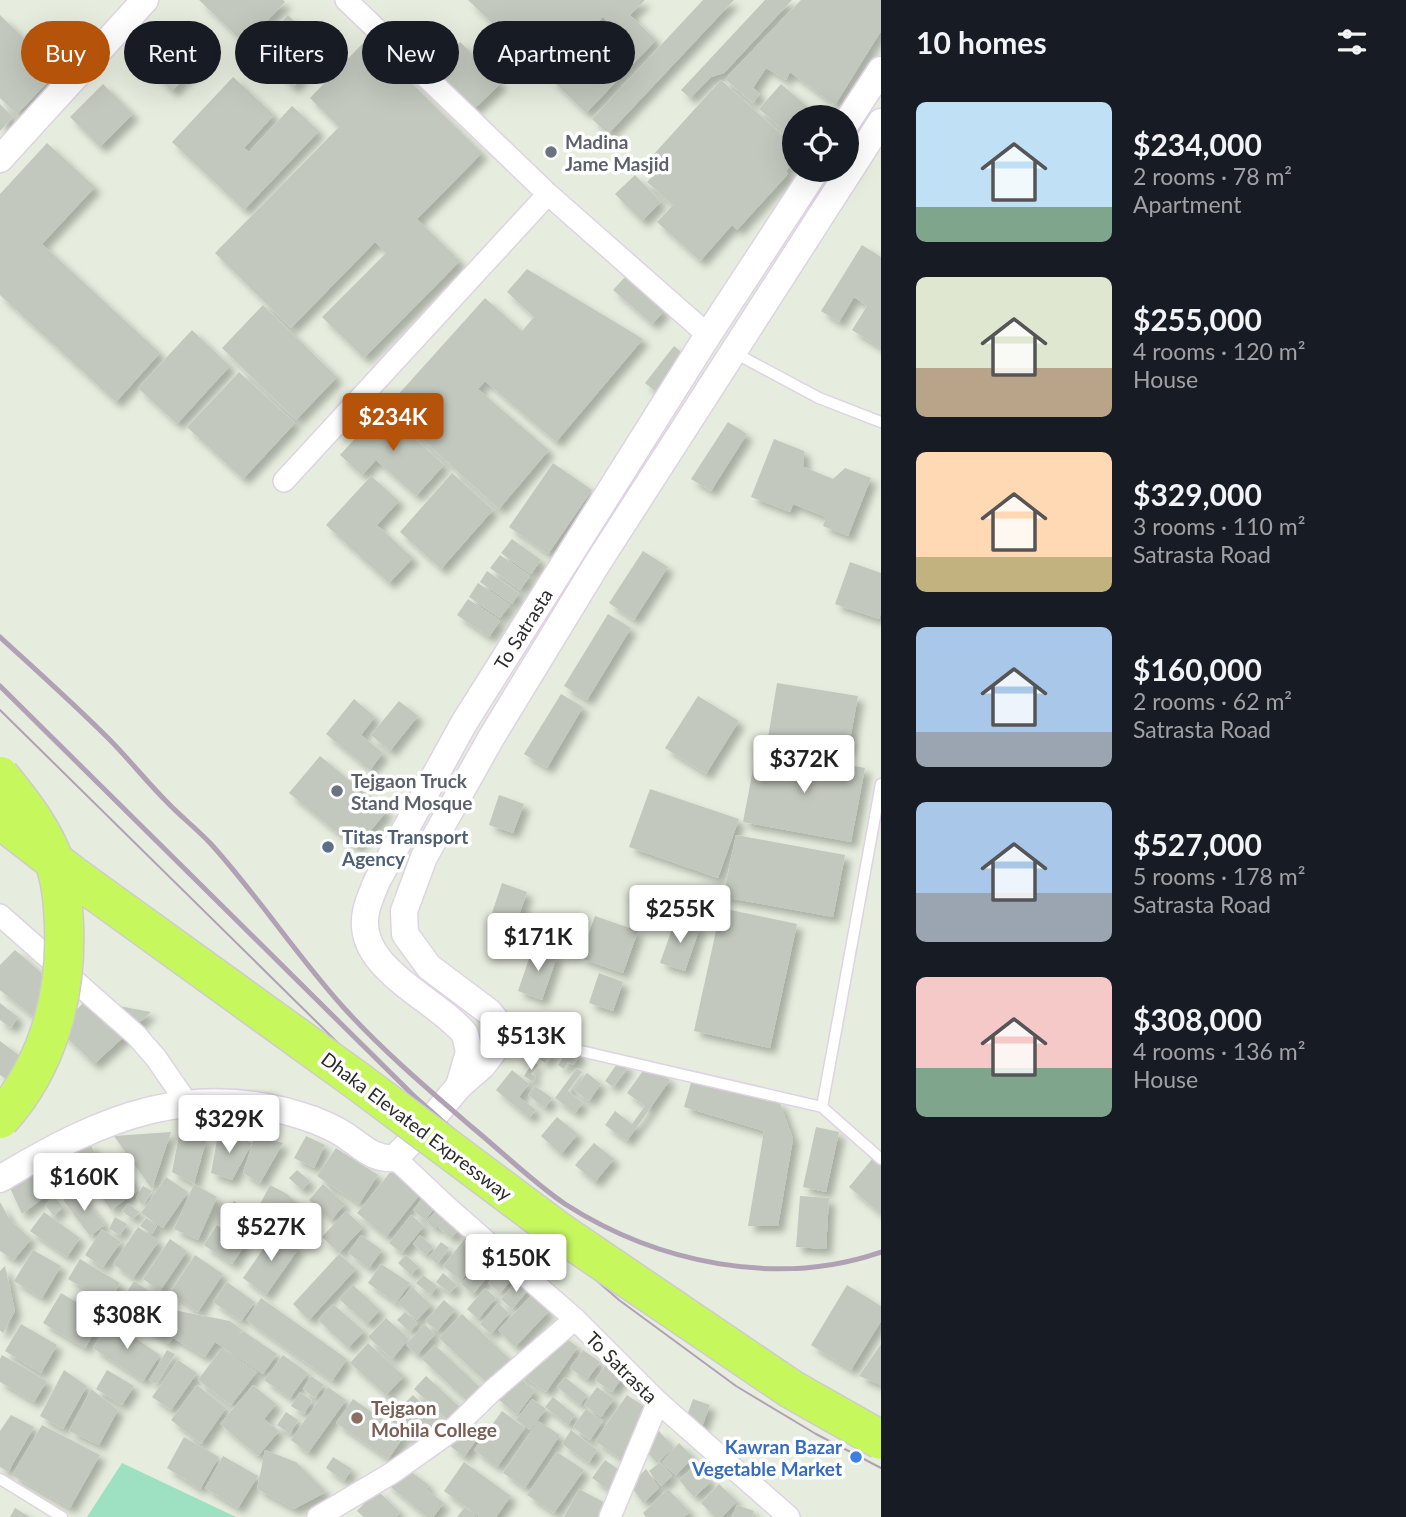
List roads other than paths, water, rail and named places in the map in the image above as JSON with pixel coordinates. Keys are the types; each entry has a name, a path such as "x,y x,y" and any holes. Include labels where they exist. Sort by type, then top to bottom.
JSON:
{"highway":[{"path":"0,776 22,803 44,838 56,864 62,890 65,938 63,983 47,1042 22,1091 0,1119"},
{"name":"Dhaka Elevated Expressway","path":"0,819 558,1231 791,1389 881,1440"}],"street":[{"path":"0,159 145,0"},
{"path":"346,0 548,194 708,335 733,352"},
{"path":"858,105 881,70"},
{"path":"0,1179 36,1158 110,1123 144,1111 187,1103 242,1102 270,1106 343,1133 377,1157 395,1158 459,1086 489,1057 495,1049 498,1023 489,1012 429,967 405,934 404,911 424,857 491,738 597,564 881,122"},
{"name":"To Satrasta","path":"459,1086 469,1052 466,1034 400,980 379,959 365,932 370,898 464,723 708,335 808,182"},
{"path":"284,481 548,194"},
{"path":"464,723 491,738"},
{"path":"370,898 404,911"},
{"path":"0,915 136,1035 156,1058 187,1103"},
{"name":"To Satrasta","path":"395,1158 575,1319 658,1402 789,1517"},
{"path":"317,1517 392,1473 450,1432 492,1391 575,1319"},
{"path":"610,1517 658,1402"}],"lane":[{"path":"733,352 820,398 881,422"},
{"path":"822,1107 881,784"},
{"path":"499,1032 822,1107 881,1159"},
{"path":"0,1479 62,1517"}],"tram line":[{"path":"0,710 406,1110 619,1300 736,1386 816,1434 881,1468"}],"railway":[{"path":"0,637 95,725 171,807 211,844 327,988 374,1040 518,1167 565,1204 639,1241 678,1255 718,1264 801,1268 841,1263 881,1252"},
{"path":"0,686 416,1098 541,1208 631,1285 746,1370 820,1419 881,1451"}],"place":[{"name":"Madina Jame Masjid","path":"551,152"},
{"name":"Tejgaon Truck Stand Mosque","path":"337,791"},
{"name":"Titas Transport Agency","path":"328,847"},
{"name":"Tejgaon Mohila College","path":"357,1418"},
{"name":"Kawran Bazar Vegetable Market","path":"856,1457"}]}
